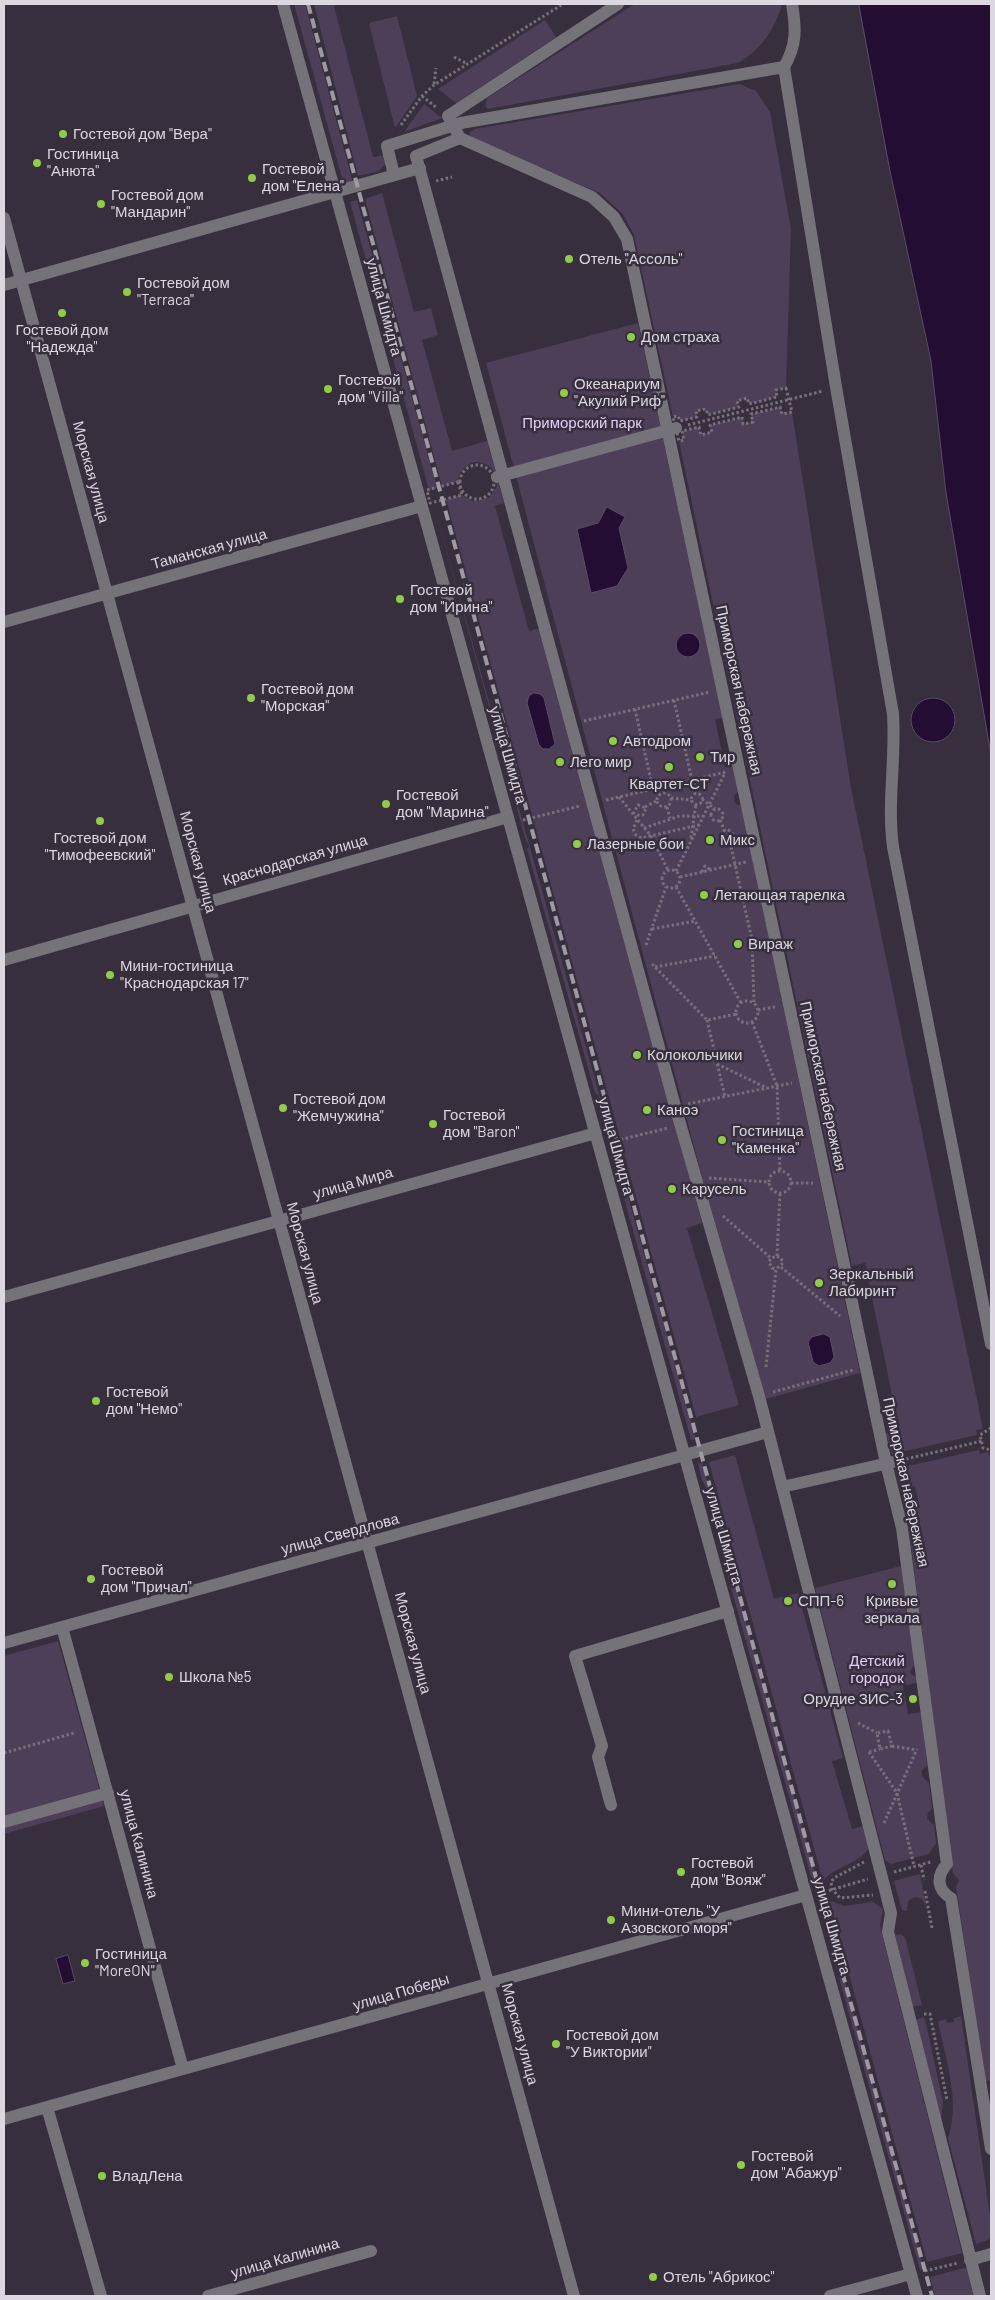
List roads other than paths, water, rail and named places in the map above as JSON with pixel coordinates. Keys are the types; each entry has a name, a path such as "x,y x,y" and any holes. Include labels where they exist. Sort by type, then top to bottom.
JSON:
{"street":[{"name":"улица Шмидта","path":"283,4 422,506 513,819 596,1133 917,2296"},
{"path":"450,121 618,4"},
{"path":"792,4 795,25 794,45 784,67 836,387 893,714 895,741 890,815 893,847 991,1344"},
{"path":"397,175 387,146 450,121 784,67"},
{"path":"450,121 460,138 416,156 497,474 572,723 675,1106 761,1395 768,1432 892,1913 888,1932 980,2296"},
{"name":"Приморская набережная","path":"460,138 585,194 604,207 618,222 627,239 672,429 722,689 858,1331 890,1462 902,1528 947,1864 941,1872 939,1882 943,1892 951,1898 991,2149"},
{"path":"4,285 420,168"},
{"name":"Морская улица","path":"4,218 369,1542 574,2296"},
{"path":"497,474 672,429"},
{"name":"Таманская улица","path":"4,622 422,506"},
{"name":"Краснодарская улица","path":"4,960 193,906 513,819"},
{"name":"улица Мира","path":"4,1297 596,1133"},
{"name":"улица Свердлова","path":"4,1643 768,1432"},
{"path":"782,1487 890,1462"},
{"path":"611,1805 598,1757 602,1746 575,1656 728,1611"},
{"name":"улица Калинина","path":"62,1627 183,2069"},
{"path":"4,1822 108,1793"},
{"name":"улица Победы","path":"4,2119 806,1895"},
{"path":"47,2107 101,2296"},
{"name":"улица Калинина","path":"208,2296 371,2251"},
{"path":"970,2260 991,2254"},
{"path":"830,2296 911,2274"}],"railway":[{"path":"308,4 820,1892 932,2296"}],"place":[{"name":"Гостевой дом \"Вера\"","path":"63,134"},
{"name":"Гостиница \"Анюта\"","path":"37,163"},
{"name":"Гостевой дом \"Елена\"","path":"252,178"},
{"name":"Гостевой дом \"Мандарин\"","path":"101,204"},
{"name":"Отель \"Ассоль\"","path":"569,259"},
{"name":"Гостевой дом \"Terraca\"","path":"127,292"},
{"name":"Гостевой дом \"Надежда\"","path":"62,313"},
{"name":"Дом страха","path":"631,337"},
{"name":"Гостевой дом \"Villa\"","path":"328,389"},
{"name":"Океанариум \"Акулий Риф\"","path":"564,393"},
{"name":"Гостевой дом \"Ирина\"","path":"400,599"},
{"name":"Гостевой дом \"Морская\"","path":"251,698"},
{"name":"Автодром","path":"613,741"},
{"name":"Тир","path":"700,757"},
{"name":"Лего мир","path":"560,762"},
{"name":"Квартет-СТ","path":"669,767"},
{"name":"Гостевой дом \"Марина\"","path":"386,804"},
{"name":"Гостевой дом \"Тимофеевский\"","path":"100,821"},
{"name":"Микс","path":"710,840"},
{"name":"Лазерные бои","path":"577,844"},
{"name":"Летающая тарелка","path":"704,895"},
{"name":"Вираж","path":"738,944"},
{"name":"Мини-гостиница \"Краснодарская 17\"","path":"110,975"},
{"name":"Колокольчики","path":"637,1055"},
{"name":"Гостевой дом \"Жемчужина\"","path":"283,1108"},
{"name":"Каноэ","path":"647,1110"},
{"name":"Гостевой дом \"Baron\"","path":"433,1124"},
{"name":"Гостиница \"Каменка\"","path":"722,1140"},
{"name":"Карусель","path":"672,1189"},
{"name":"Зеркальный Лабиринт","path":"819,1283"},
{"name":"Гостевой дом \"Немо\"","path":"96,1401"},
{"name":"Гостевой дом \"Причал\"","path":"91,1579"},
{"name":"Кривые зеркала","path":"892,1584"},
{"name":"СПП-6","path":"788,1601"},
{"name":"Школа №5","path":"169,1677"},
{"name":"Орудие ЗИС-3","path":"913,1699"},
{"name":"Гостевой дом \"Вояж\"","path":"681,1872"},
{"name":"Мини-отель \"У Азовского моря\"","path":"611,1920"},
{"name":"Гостиница \"MoreON\"","path":"85,1963"},
{"name":"Гостевой дом \"У Виктории\"","path":"556,2044"},
{"name":"Гостевой дом \"Абажур\"","path":"741,2165"},
{"name":"ВладЛена","path":"102,2176"},
{"name":"Отель \"Абрикос\"","path":"653,2277"}],"park label":[{"name":"Приморский парк","path":"582,423"},
{"name":"Детский городок","path":"877,1670"}]}
